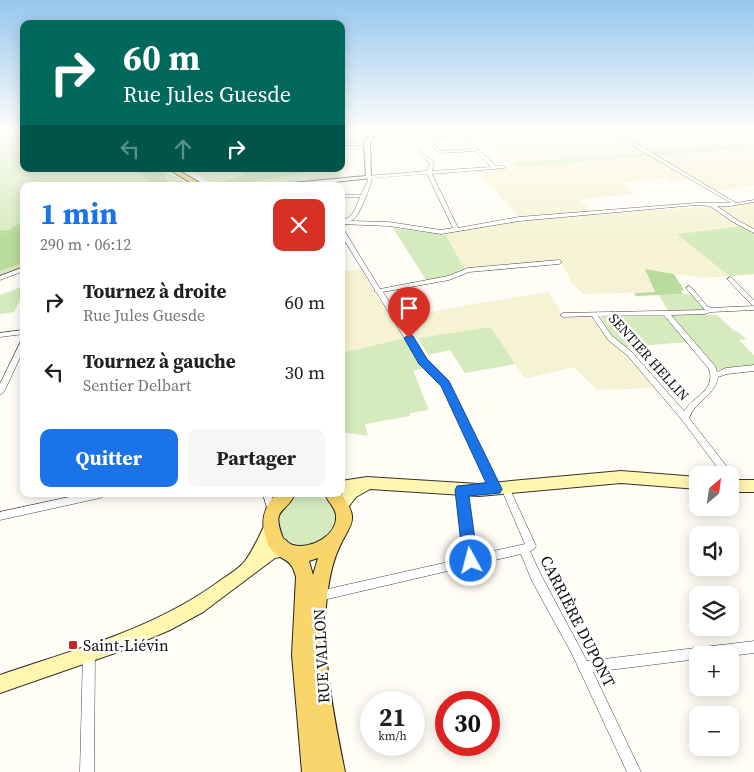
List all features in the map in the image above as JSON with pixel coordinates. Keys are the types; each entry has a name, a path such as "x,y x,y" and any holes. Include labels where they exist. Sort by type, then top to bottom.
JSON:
{"main road":[{"path":"176,172 194,182"},
{"path":"185,172 203,182"},
{"path":"345,486 361,484 462,490 621,477 689,482"},
{"path":"739,483 754,486"},
{"path":"337,500 346,497 358,489 383,485"},
{"path":"247,569 261,549 270,528 272,511 283,497"},
{"name":"RUE VALLON","path":"334,772 319,672 317,644 323,561 343,524 337,500"},
{"name":"RUE VALLON","path":"270,528 276,542 290,551 302,565 305,577 302,655 310,771"},
{"path":"0,684 138,635 195,607 273,551 314,553 333,542"}],"street":[{"path":"345,221 354,216 364,196 370,180 368,166"},
{"path":"431,166 428,173 456,230"},
{"path":"673,166 735,204"},
{"path":"321,182 503,167"},
{"path":"345,196 364,196"},
{"path":"345,222 396,225 438,232 528,218 711,204 735,204 754,201"},
{"path":"711,204 746,227 754,229"},
{"path":"345,237 377,291 423,361 445,384 500,488"},
{"path":"377,291 449,278 468,270 559,262"},
{"path":"0,278 20,270"},
{"path":"730,279 754,306"},
{"path":"689,288 705,307 710,310"},
{"name":"SENTIER HELLIN","path":"562,315 708,312 710,310 754,306"},
{"path":"666,313 712,368 715,375 726,371 754,368"},
{"name":"SENTIER HELLIN","path":"594,314 613,341 629,353 685,418 720,466"},
{"path":"0,335 20,332"},
{"path":"0,392 20,350"},
{"name":"SENTIER HELLIN","path":"685,418 689,408 706,395 713,385 715,375"},
{"name":"CARRIÈRE DUPONT","path":"500,488 531,546 524,549 536,577 585,667 634,772"},
{"path":"462,490 471,561"},
{"path":"0,516 86,497"},
{"path":"268,497 272,511"},
{"path":"319,596 524,549"},
{"path":"585,667 754,647"},
{"path":"87,772 88,653"}],"shaded area":[{"path":"511,166 754,166 754,185 712,191 693,179 670,182 664,178 621,183 634,194 578,199 592,212 520,218 475,169"},
{"path":"754,203 754,226 742,225 678,234 729,276 702,278 645,269 656,292 583,294 572,283 561,261 465,270 446,234 532,219"},
{"path":"361,269 378,298 394,319 548,292 563,315 591,316 606,337 624,352 654,388 597,390 574,367 525,379 490,327 408,340 401,339 345,352 345,271"}],"green space":[{"path":"0,166 20,166 20,172 168,172 185,182 20,182 20,270 0,277"},
{"path":"138,172 162,172 167,175 164,177 168,182 150,182"},
{"path":"192,172 340,172 342,176 308,182 210,182"},
{"path":"239,172 303,173 254,182 222,182 246,174"},
{"path":"20,223 20,264 0,271 0,231 9,230"},
{"path":"741,226 754,231 754,274 729,276 677,234"},
{"path":"393,228 446,235 465,270 447,277 426,280"},
{"path":"645,269 674,274 684,290 681,291 683,294 636,296 634,293 655,292"},
{"path":"20,288 20,300 14,312 0,314 0,295"},
{"path":"689,294 694,296 708,315 717,315 746,339 739,340 754,355 754,365 716,370 668,311 659,295"},
{"path":"663,315 688,342 626,347 613,337 601,318 601,316"},
{"path":"491,327 515,364 465,373 450,350 428,355 418,338"},
{"path":"401,339 408,340 425,368 413,371 429,410 410,413 410,416 365,424 368,436 345,433 345,352"},
{"path":"297,497 320,497 332,505 335,510 335,517 332,528 326,536 314,543 301,545 291,543 284,536 280,528 280,518 283,509 291,500"}],"place":[{"name":"Saint-Liévin","path":"73,645"}],"route":[{"path":"409,338 423,361 445,384 495,489 462,490 471,561"}]}
